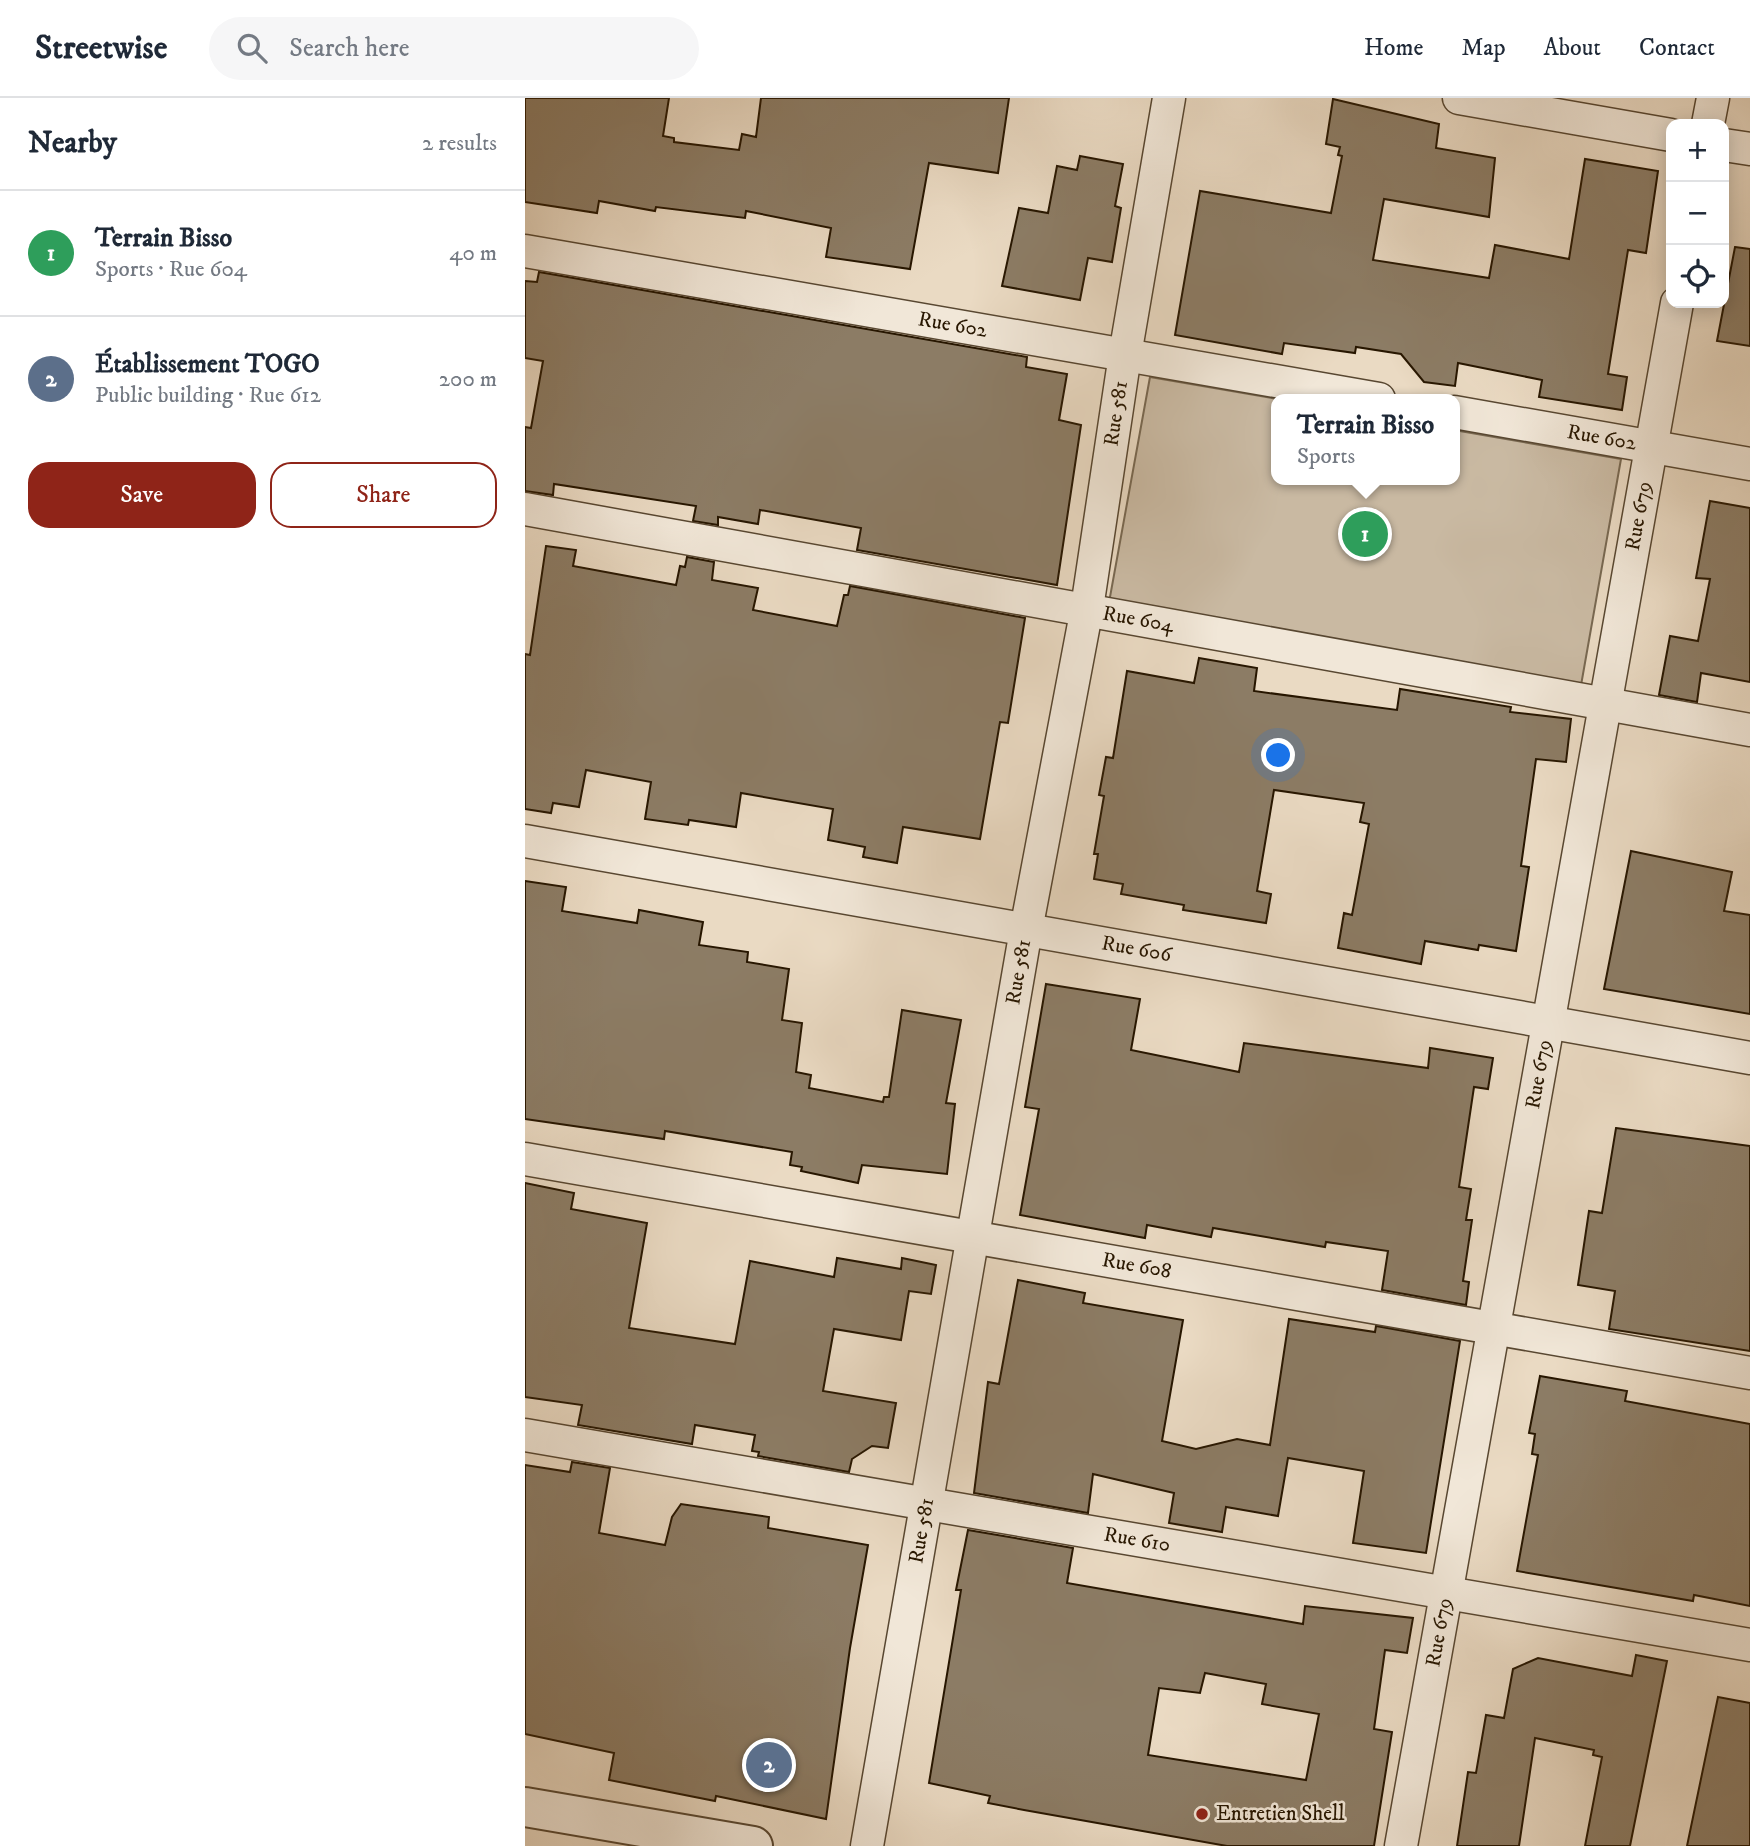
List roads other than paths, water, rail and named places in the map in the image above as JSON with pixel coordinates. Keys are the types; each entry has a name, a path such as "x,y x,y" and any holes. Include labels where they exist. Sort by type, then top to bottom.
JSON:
{"street":[{"name":"Rue 581","path":"867,1846 1026,930 1087,608 1125,355 1169,98"},
{"path":"1459,98 1666,134"},
{"path":"1709,119 1713,98"},
{"path":"1729,146 1750,149"},
{"name":"Rue 602","path":"525,251 1351,394"},
{"name":"Rue 679","path":"1401,1846 1676,308"},
{"name":"Rue 602","path":"1460,413 1750,464"},
{"name":"Rue 604","path":"525,509 1087,608 1750,730"},
{"name":"Rue 606","path":"525,841 1750,1058"},
{"name":"Rue 608","path":"525,1159 1750,1373"},
{"name":"Rue 610","path":"525,1435 1750,1645"},
{"path":"525,1807 753,1846"}],"place":[{"name":"Terrain Bisso","path":"1365,534"},
{"name":"Établissement TOGO","path":"769,1765"},
{"name":"Entretien Shell","path":"1202,1814"}]}
